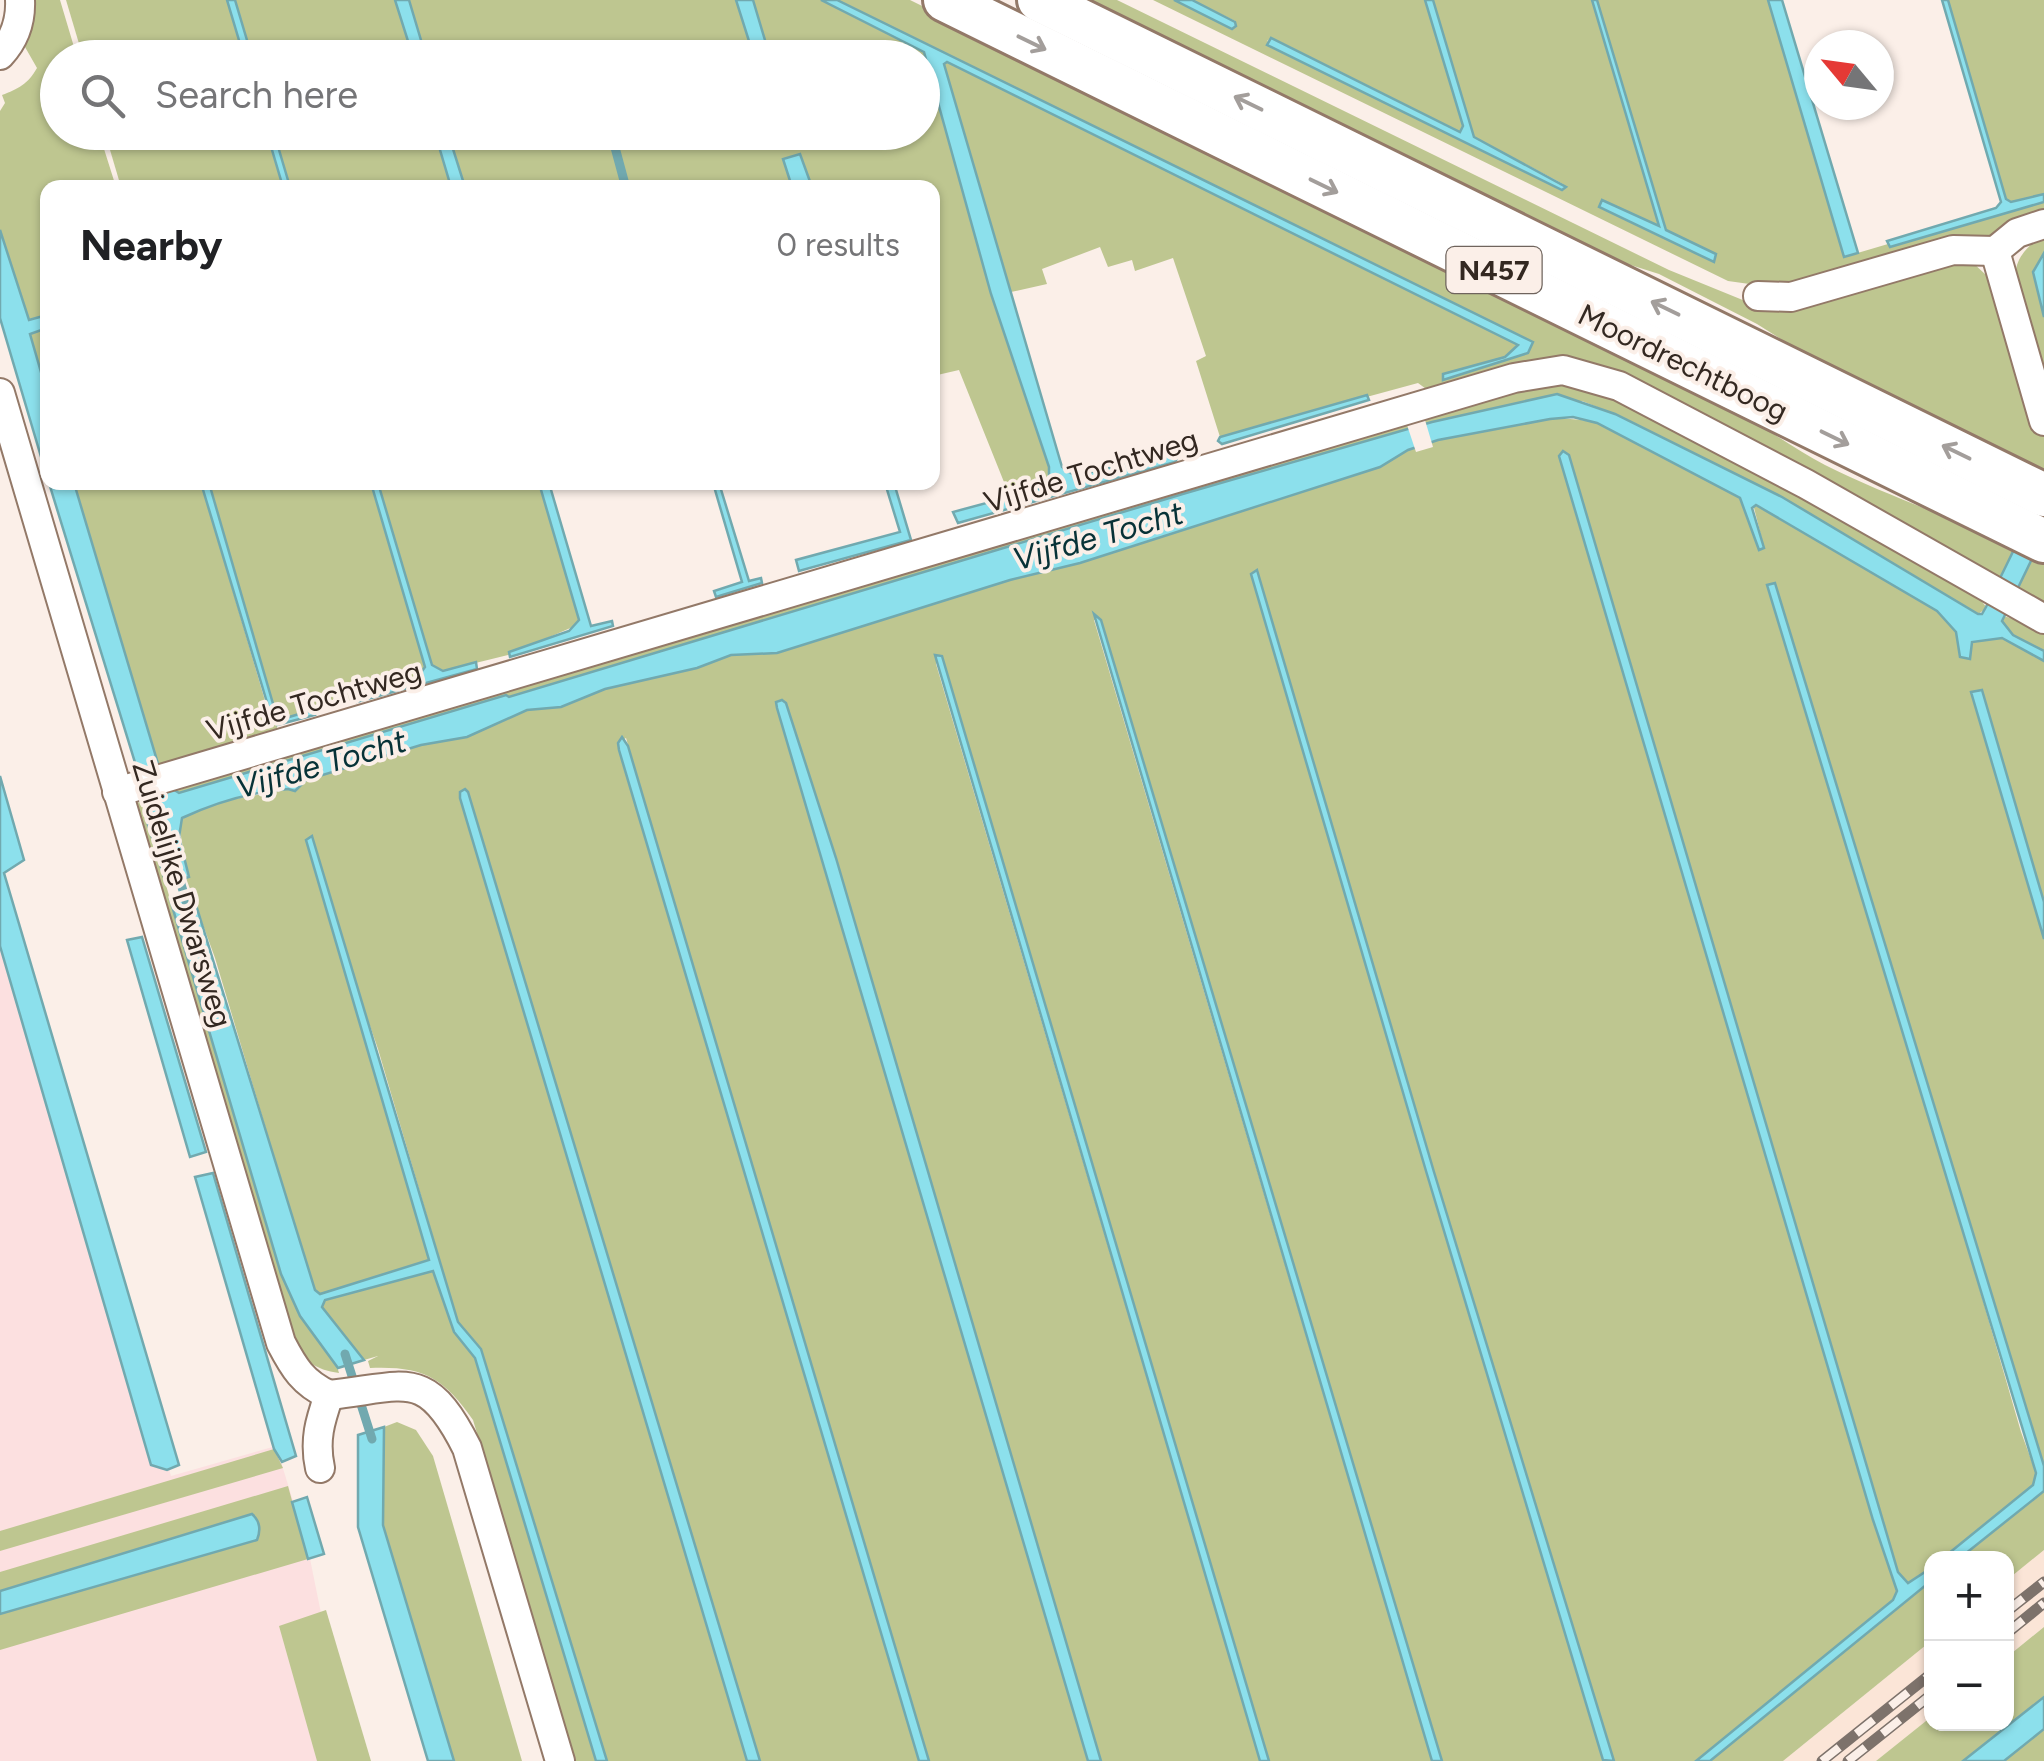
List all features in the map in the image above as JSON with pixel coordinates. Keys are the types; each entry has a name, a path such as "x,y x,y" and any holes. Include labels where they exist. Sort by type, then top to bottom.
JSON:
{"main road":[{"name":"Moordrechtboog","path":"945,0 2044,541"},
{"name":"Moordrechtboog","path":"1040,0 2044,495"}],"street":[{"path":"0,55 15,34 21,14 20,0"},
{"path":"1758,296 1791,297 1953,250 1996,252 2017,233 2044,224"},
{"path":"1996,252 2044,421"},
{"name":"Vijfde Tochtweg","path":"140,786 1514,378 1564,370 1619,386 1806,484 2044,620"},
{"name":"Zuidelijke Dwarsweg","path":"0,393 140,786 281,1343 296,1373 312,1387 337,1395"},
{"path":"320,1468 318,1430 337,1395 402,1384 438,1402 452,1417 468,1448 560,1761"}],"shaded area":[{"path":"0,872 171,1476 276,1446 308,1549 321,1613 368,1761 0,1761"},
{"path":"2044,1550 2044,1627 2014,1651 2014,1641 2014,1574"},
{"path":"1924,1647 1924,1723 1876,1761 1783,1761"}],"green space":[{"path":"36,0 60,0 72,40 40,40 40,150 104,150 114,180 40,180 40,317 29,321 0,230 0,111 5,103 2,95 22,85 37,68 25,47"},
{"path":"66,0 227,0 239,40 78,40"},
{"path":"235,0 395,0 408,40 247,40"},
{"path":"409,0 736,0 749,40 421,40"},
{"path":"753,0 821,0 900,40 765,40"},
{"path":"837,0 910,0 1728,404 1825,465 2044,560 2044,607 1623,378 1433,394 1418,383 1220,437 1196,361 1206,356 1173,258 1135,271 1132,260 1108,267 1100,247 1042,269 1047,284 1011,292 943,64 947,62 1519,345 1505,357 1443,374 1527,353 1532,342 940,51 940,40 918,40"},
{"path":"1075,0 1117,0 1669,270 1755,305 1945,260 1971,261 1986,275 2027,413 2044,432 2044,476 1828,369 1757,324 1659,274 1580,249"},
{"path":"1153,0 1174,0 1232,29 1235,21 1192,0 1425,0 1463,126 1460,132 1271,38 1267,41 1565,185 1474,137 1433,0 1592,0 1660,227 1666,230 1597,0 1768,0 1844,257 2044,202 2044,212 2006,224 1992,237 1793,290 1728,281"},
{"path":"1948,0 2044,0 2044,194 2011,202 2006,199"},
{"path":"940,110 991,294 1049,467 1045,481 1037,489 1010,497 959,370 940,374 940,180 809,180 800,155 783,159 790,180 463,180 453,150 940,150"},
{"path":"110,150 272,150 281,180 119,180"},
{"path":"279,150 440,150 449,180 288,180"},
{"path":"2044,235 2044,253 2033,272 2044,317 2044,375 2016,275 2021,256"},
{"path":"40,330 40,369 30,334"},
{"path":"1561,383 1619,398 1972,589 1987,608 1978,614 1782,497 1582,401 1439,439 1538,420 1597,423 1740,498 1759,550 1764,547 1753,504 1937,610 1956,633 1961,657 1972,642 2002,638 2044,661 2044,902 1982,690 1971,693 2044,939 2044,1466 1775,583 2036,1473 2034,1485 1952,1551 1924,1551 1924,1573 1908,1583 1898,1572 1569,455 1564,452 1559,456 1897,1591 1893,1600 1696,1761 1614,1761 1434,1172 1257,570 1251,574 1603,1761 1442,1761 1101,620 1094,620 1432,1761 1269,1761 941,656 936,664 1260,1761 1101,1761 836,858 777,702 1088,1761 929,1761 626,738 618,743 619,750 919,1761 760,1761 468,792 460,792 747,1761 607,1761 481,1349 458,1322 378,1049 306,841 429,1260 320,1294 313,1287 215,958 186,878 179,825 202,808 277,791 421,745 467,737 527,710 561,707 605,689 697,668 732,655 777,653 1010,580 1080,563 1187,527 1186,493 509,697 179,793 173,789 1514,387"},
{"path":"76,490 203,490 266,704 277,725 277,735 159,766"},
{"path":"211,490 373,490 425,667 423,674 356,699 282,719 276,714"},
{"path":"380,490 541,490 580,620 575,626 508,655 443,671 431,665"},
{"path":"2004,616 2044,629 2044,651 2013,635 2002,622"},
{"path":"145,795 147,821 281,1274 300,1316 336,1363 339,1373 311,1363 290,1341 139,825 138,803"},
{"path":"433,1271 454,1332 475,1358 596,1761 576,1761 473,1420 452,1393 430,1377 404,1369 370,1368 368,1361 378,1356 364,1360 322,1307 325,1300"},
{"path":"397,1422 416,1430 433,1456 522,1761 454,1761 383,1525 384,1427"},
{"path":"274,1449 283,1468 0,1551 0,1531"},
{"path":"288,1486 308,1559 0,1650 0,1614 257,1540 252,1514 0,1591 0,1572"},
{"path":"2044,1491 2044,1550 2014,1574 2014,1551 1969,1551"},
{"path":"1924,1587 1924,1647 1783,1761 1710,1761"},
{"path":"326,1610 371,1761 317,1761 279,1626"},
{"path":"2044,1627 2044,1697 2014,1721 2014,1651"},
{"path":"1924,1723 1924,1731 2001,1731 1963,1761 1876,1761"},
{"path":"2044,1729 2044,1761 2004,1761"}],"water":[{"path":"227,0 235,0 247,40 239,40"},
{"path":"395,0 409,0 421,40 408,40"},
{"path":"736,0 753,0 765,40 749,40"},
{"path":"821,0 837,0 918,40 900,40"},
{"path":"1174,0 1192,0 1236,26 1232,29"},
{"path":"1425,0 1433,0 1474,137 1566,187 1562,190 1267,45 1271,38 1460,132 1463,126"},
{"path":"1592,0 1597,0 1666,230 1716,254 1714,262 1599,207 1602,200 1659,226"},
{"path":"1768,0 1782,0 1804,73 1804,120 1818,120 1858,253 1844,257"},
{"path":"1942,0 1948,0 2006,199 2011,202 2044,194 2044,202 1890,247 1887,241 1996,208 2001,202"},
{"path":"940,51 1533,342 1528,353 1443,380 1443,374 1505,357 1518,345 947,62 944,64 1062,467 1075,476 1176,452 1175,462 958,523 953,512 1042,488 1049,479 1049,467 991,294 940,110"},
{"path":"272,150 279,150 288,180 281,180"},
{"path":"440,150 453,150 463,180 449,180"},
{"path":"800,154 809,180 790,180 783,159"},
{"path":"0,230 29,320 40,317 40,330 30,334 40,369 40,453 0,318"},
{"path":"2044,253 2044,317 2033,272"},
{"name":"Vijfde Tocht","path":"1557,394 1615,414 1782,497 1978,614 1986,607 2044,488 2044,534 2002,621 2013,635 2044,651 2044,661 2002,638 1972,642 1970,659 1960,657 1956,632 1937,611 1756,505 1752,508 1764,548 1759,550 1740,498 1597,423 1573,417 1550,419 1438,440 1408,450 1380,467 1080,563 1010,580 777,653 731,655 697,668 605,689 561,707 527,710 467,737 421,745 306,780 295,791 261,793 221,803 182,818 179,837 189,877 166,884 147,821 145,795 51,490 76,490 159,767 179,793 1432,422"},
{"path":"1367,395 1369,400 1222,444 1218,441 1220,437"},
{"path":"1563,451 1569,455 1898,1572 1908,1583 1924,1573 1924,1587 1710,1761 1696,1761 1893,1600 1897,1591 1559,456"},
{"path":"203,490 211,490 276,714 282,719 313,710 315,715 277,725"},
{"path":"373,490 380,490 432,665 443,671 476,662 477,669 357,702 356,695 417,678 425,667"},
{"path":"541,490 551,490 591,626 612,621 613,626 510,657 509,652 569,631 579,620"},
{"path":"715,490 721,490 749,581 761,578 762,583 716,597 714,591 742,582"},
{"path":"887,490 896,490 911,540 799,571 796,560 900,532"},
{"path":"1257,570 1434,1172 1614,1761 1603,1760 1426,1171 1251,574"},
{"path":"1775,583 2044,1466 2044,1491 1969,1551 1952,1551 2033,1485 2036,1473 1767,585"},
{"path":"1094,614 1101,620 1442,1761 1432,1761"},
{"path":"935,655 942,656 1269,1761 1260,1761"},
{"path":"1982,690 2044,902 2044,939 1971,692"},
{"path":"782,700 836,858 1101,1761 1088,1761 777,708 776,702"},
{"path":"622,737 628,746 929,1761 919,1761 619,750"},
{"path":"0,776 24,860 4,873 179,1465 167,1470 151,1465 0,946"},
{"path":"465,789 760,1761 747,1761 460,798"},
{"path":"312,836 458,1322 481,1349 607,1761 596,1761 475,1358 454,1332 433,1271 325,1300 322,1307 364,1360 338,1368 300,1316 281,1274 170,899 192,892 315,1290 320,1294 429,1260 306,840"},
{"path":"142,937 206,1152 190,1157 127,940"},
{"path":"213,1173 296,1456 282,1462 274,1449 195,1177"},
{"path":"384,1427 383,1525 454,1761 428,1761 358,1527 358,1435"},
{"path":"307,1497 324,1554 308,1559 292,1502"},
{"path":"252,1514 259,1526 257,1540 0,1614 0,1591"},
{"path":"2044,1697 2044,1729 2004,1761 1963,1761 2001,1731 2014,1731 2014,1721"}],"pier":[{"path":"1425,420 1433,447 1416,452 1407,425"}],"waterway":[{"path":"616,150 624,180"},
{"path":"177,871 187,904"},
{"path":"345,1354 372,1439"}],"railway":[{"path":"2014,1606 2044,1582"},
{"path":"2014,1627 2044,1603"},
{"path":"1822,1761 1924,1679"},
{"path":"1848,1761 1924,1700"}]}
